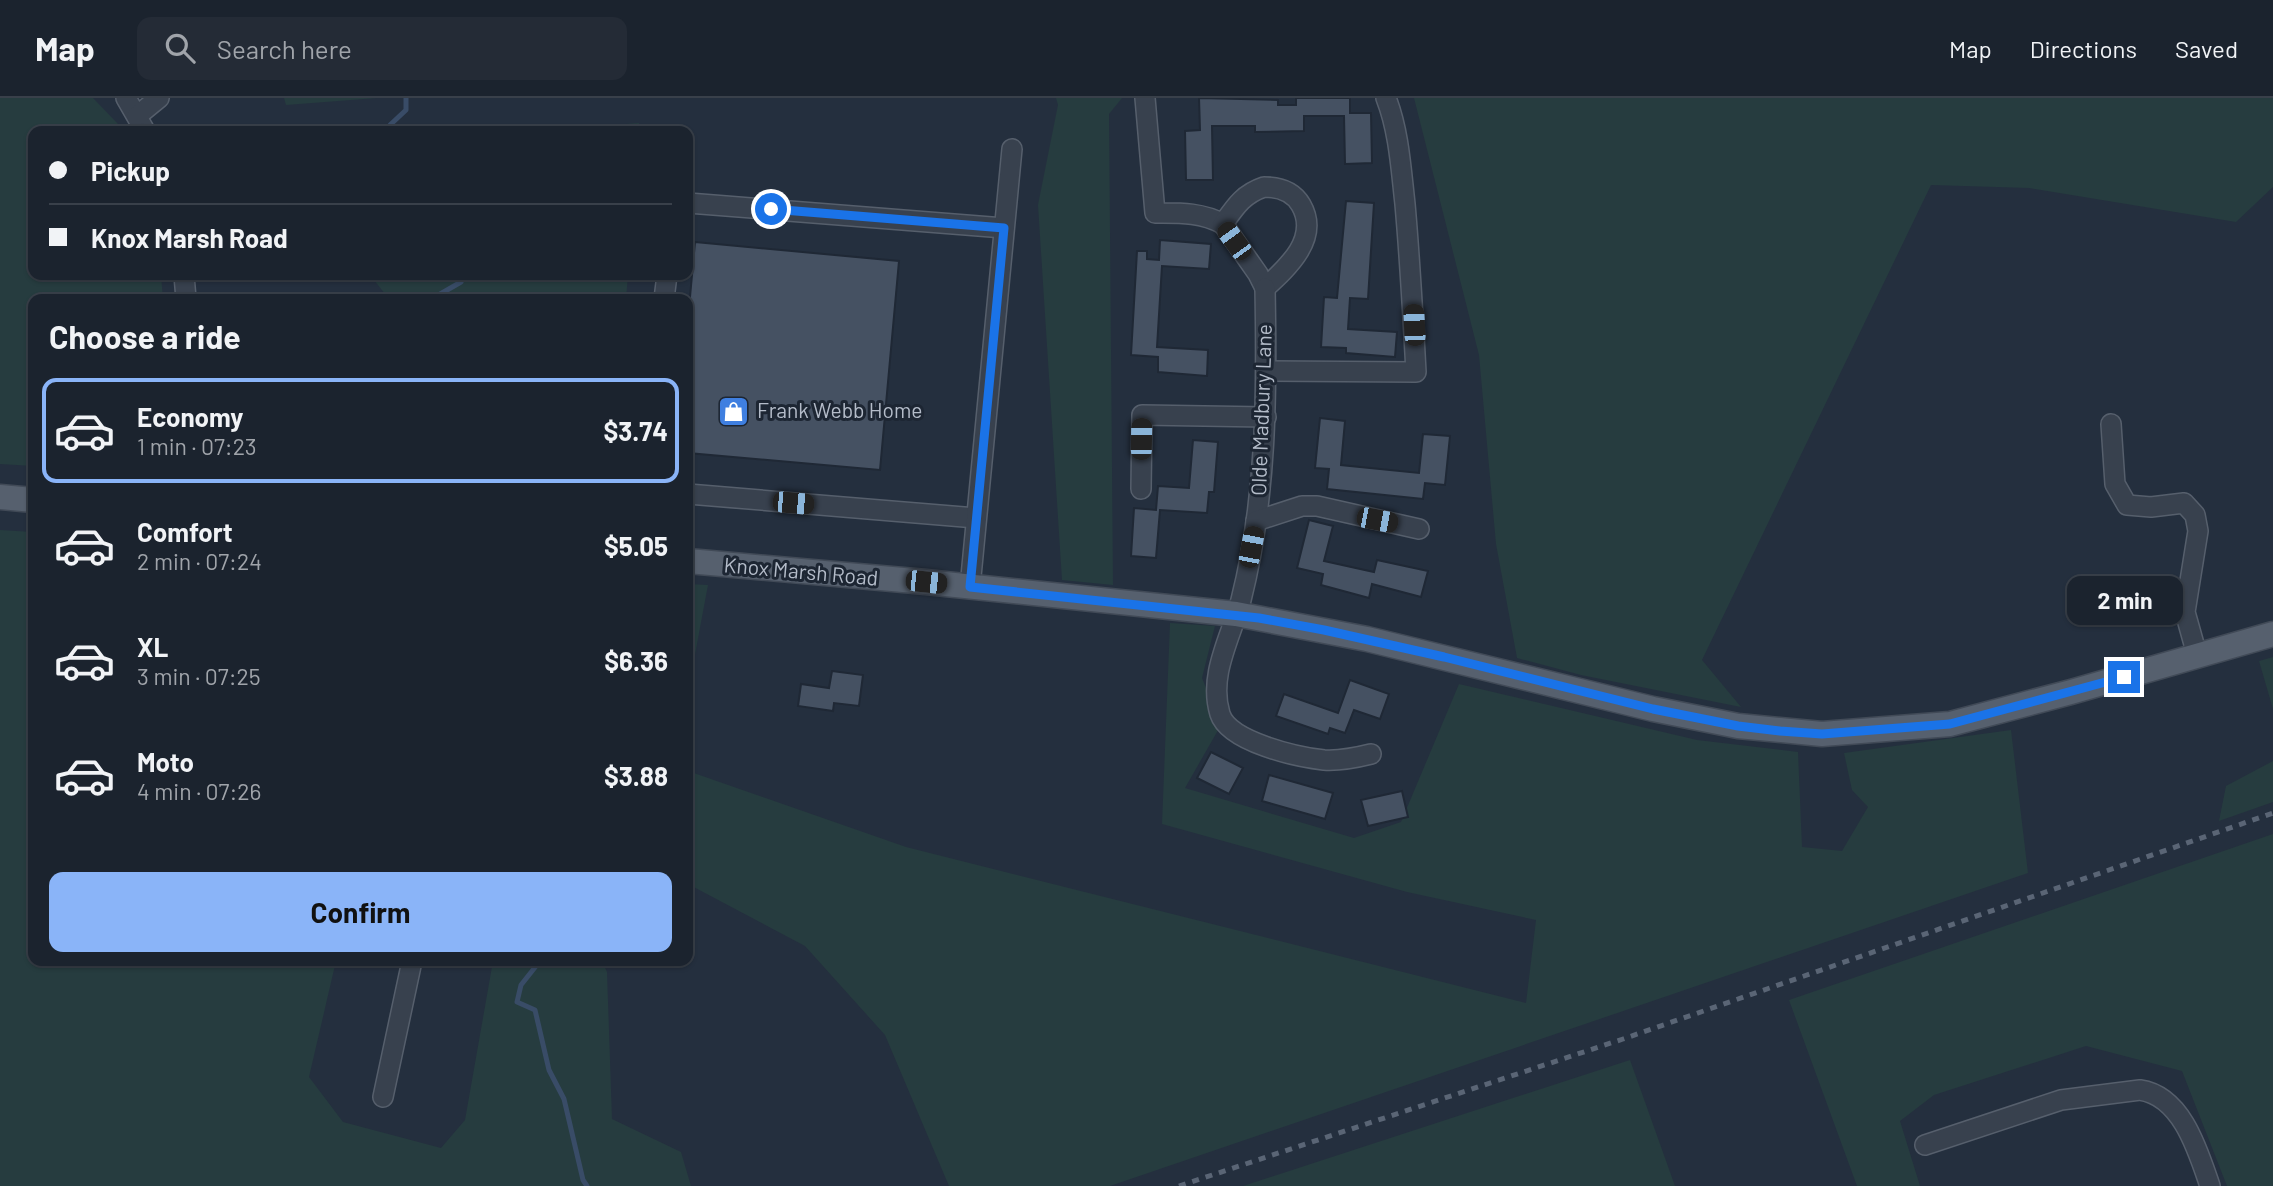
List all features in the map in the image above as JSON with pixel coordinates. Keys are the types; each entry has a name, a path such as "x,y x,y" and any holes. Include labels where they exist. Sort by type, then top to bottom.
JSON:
{"main road":[{"path":"0,498 28,500"},
{"name":"Knox Marsh Road","path":"693,561 1236,614 1367,639 1670,713 1738,726 1822,734 1950,724 2273,634"}],"street":[{"path":"126,98 141,124 159,98"},
{"path":"1145,98 1154,213 1195,214 1210,217 1223,225 1265,288 1284,270 1306,239 1308,227 1300,202 1290,192 1278,187 1250,191 1240,200 1223,225"},
{"path":"1266,372 1416,372 1401,165 1386,98"},
{"path":"970,587 1012,149"},
{"path":"693,203 1004,228"},
{"name":"Olde Madbury Lane","path":"1265,288 1265,454 1256,521 1236,614 1220,666 1216,693 1221,715 1227,726 1261,744 1295,755 1324,760 1349,760 1371,754"},
{"path":"1141,489 1142,415 1266,417"},
{"path":"2111,424 2115,484 2127,505 2151,507 2184,503 2195,515 2198,531 2185,612 2197,655"},
{"path":"693,494 976,518"},
{"path":"1256,521 1302,506 1317,506 1419,529"},
{"path":"383,1097 411,966"},
{"path":"1925,1145 2062,1100 2140,1090 2151,1092 2171,1106 2186,1126 2202,1160 2210,1186"}],"green space":[{"path":"0,98 93,98 119,126 28,126 28,280 161,280 163,294 28,294 28,466 0,464"},
{"path":"284,98 377,98 286,105"},
{"path":"1056,98 1122,98 1109,114 1113,585 1062,580 1038,205 1058,105"},
{"path":"1414,98 2273,98 2273,187 2236,222 2029,188 1931,185 1702,660 1741,707 1581,675 1517,658 1496,544 1479,355"},
{"path":"639,123 639,126 600,126"},
{"path":"374,280 628,280 626,294 385,294"},
{"path":"0,530 28,532 28,966 335,966 309,1077 343,1122 441,1148 465,1120 492,966 604,966 607,972 612,1119 681,1152 691,1186 0,1186"},
{"path":"693,584 708,585 693,665"},
{"path":"1170,623 1215,626 1202,678 1221,725 1185,788 1354,838 1401,822 1459,684 1697,740 1798,752 1802,847 1842,851 1868,807 1852,790 1844,753 2011,730 2028,873 1110,1186 949,1186 885,1035 805,946 693,887 693,773 906,847 1526,1003 1536,920 1407,892 1162,824"},
{"path":"2273,657 2273,709 2259,661"},
{"path":"2273,761 2273,802 2219,821 2226,786"},
{"path":"2273,834 2273,1186 2227,1186 2182,1071 2086,1046 1934,1095 1900,1121 1920,1186 1857,1186 1789,1000"},
{"path":"1630,1060 1675,1186 1243,1186"}],"building":[{"path":"1199,98 1278,100 1278,105 1296,105 1296,98 1350,98 1350,113 1371,113 1372,163 1345,164 1344,116 1304,116 1304,131 1255,132 1255,126 1212,126 1213,180 1186,180 1185,131 1200,130"},
{"path":"1346,201 1374,203 1368,299 1350,298 1348,329 1397,332 1395,357 1346,353 1346,348 1321,347 1324,297 1337,298"},
{"path":"1160,240 1211,244 1209,269 1162,266 1157,347 1208,350 1207,376 1158,372 1158,357 1131,355 1137,251 1147,251 1147,259 1159,260"},
{"path":"695,242 899,261 880,470 693,453 693,294 690,294"},
{"path":"1320,418 1345,421 1341,465 1419,473 1423,434 1450,436 1445,485 1425,483 1423,499 1327,489 1329,469 1315,468"},
{"path":"1193,440 1218,442 1214,492 1209,492 1207,513 1160,510 1156,558 1131,556 1134,508 1156,510 1158,486 1189,488"},
{"path":"1309,520 1333,526 1324,561 1374,572 1377,560 1428,571 1421,597 1372,584 1369,598 1321,585 1323,574 1297,568"},
{"path":"832,671 863,675 859,706 834,703 833,711 798,706 801,684 829,688"},
{"path":"1350,680 1389,694 1380,719 1354,710 1345,733 1330,728 1328,734 1276,716 1284,694 1338,713"},
{"path":"1211,752 1243,768 1229,794 1197,778"},
{"path":"1269,775 1333,793 1325,819 1262,801"},
{"path":"1402,791 1408,817 1368,826 1361,800"}],"waterway":[{"path":"390,126 406,110 406,98"},
{"path":"440,294 461,282 459,280"},
{"path":"536,966 521,985 517,1002 535,1010 549,1070 564,1099 583,1180 587,1186"}],"railway":[{"path":"1179,1186 1623,1039 2273,813"}],"place":[{"name":"Frank Webb Home","path":"734,411"}],"route":[{"path":"771,209 1004,228 970,587 1259,618 1444,657 1653,709 1738,726 1780,731 1822,734 1950,724 2124,677"}]}
